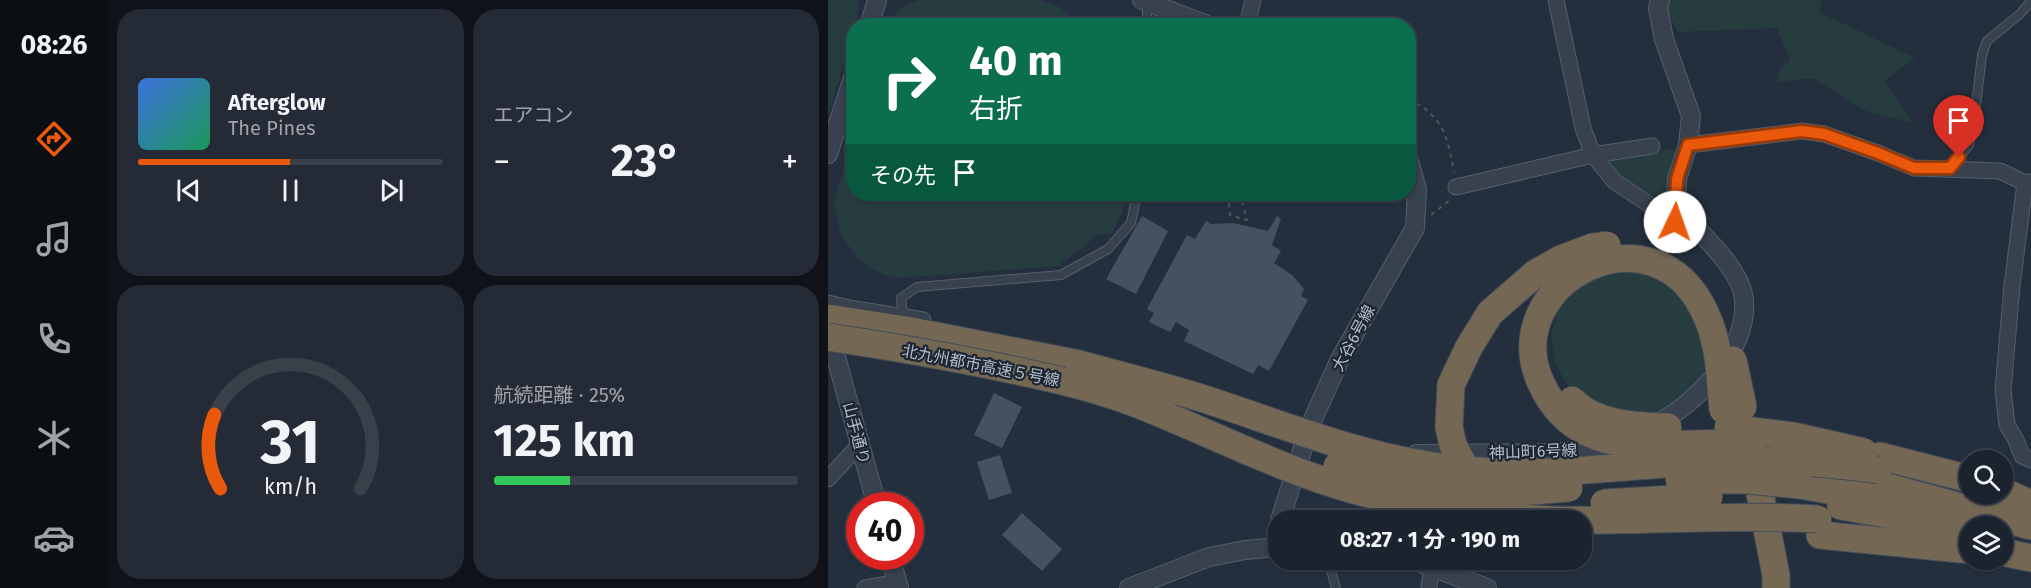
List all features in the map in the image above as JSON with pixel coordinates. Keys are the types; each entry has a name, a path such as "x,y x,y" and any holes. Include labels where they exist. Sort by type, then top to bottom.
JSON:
{"highway":[{"path":"1498,510 1485,499 1462,465 1453,445 1449,427 1451,385 1469,347 1490,313 1536,273 1561,259 1593,247 1615,244 1639,244 1658,249 1676,259 1708,292 1725,329 1733,409 1761,567 1761,588"},
{"path":"1776,588 1771,545 1733,409 1717,353 1714,336 1699,301 1689,286 1668,267 1651,261 1635,258 1607,259 1586,268 1564,283 1542,306 1533,343 1536,373 1547,396 1561,414 1584,431 1618,443 1739,443 1780,453 1811,500 1959,542"},
{"path":"1564,283 1544,325 1544,348 1559,387 1575,404 1594,415 1616,423 1714,427 1793,436 1959,487"},
{"path":"828,318 906,330 1079,364 1196,396 1382,456 1456,469 1498,472 1566,471 1747,460 1798,460 1879,463 1959,476"},
{"name":"北九州都市高速５号線","path":"828,337 943,356 1077,384 1132,402 1287,467 1341,487 1442,509 1551,520 1606,520 1769,516 1811,500"},
{"path":"1469,347 1460,405 1469,443 1479,461 1493,477 1508,488 1526,496 1565,505 1730,496 1811,500 1959,527"},
{"path":"1079,364 1323,462 1408,483 1488,492 1702,480 1748,480 1959,547"},
{"path":"1592,538 1733,533 1811,500 1865,481 2031,527"},
{"path":"2013,497 2031,506"},
{"path":"1811,500 1959,534"},
{"path":"2013,502 2031,506"}],"street":[{"path":"871,18 877,0"},
{"path":"1249,18 1253,0"},
{"path":"1556,0 1583,128 1593,154 1614,181 1675,222"},
{"path":"1660,0 1658,8 1664,39 1691,116 1688,145 1677,179 1675,222"},
{"path":"1145,1 1189,18"},
{"path":"828,154 846,99"},
{"path":"1688,145 1802,131 1824,134 1914,168 2000,171 2028,183 2012,286 2003,390 2007,425 2022,456 2031,459"},
{"path":"1456,187 1593,154 1652,146"},
{"name":"大谷6号線","path":"1283,510 1310,426 1340,359 1415,228 1416,186"},
{"name":"神山町6号線","path":"1310,426 1417,454 1551,453 1585,450 1629,436 1667,419 1704,389 1728,358 1743,322 1744,300 1733,272 1714,246 1690,222 1675,222"},
{"path":"828,303 903,316 1134,369 1310,426"},
{"name":"山手通り","path":"828,326 873,492"},
{"path":"828,479 860,444"},
{"path":"1129,588 1209,557 1268,548"},
{"path":"865,588 898,585 894,570"},
{"path":"1429,588 1431,570"},
{"path":"1442,570 1487,588"}],"lane":[{"path":"1145,1 1147,18"},
{"path":"1950,168 1969,145 1982,55 1988,41 2020,14 2031,1"},
{"path":"903,316 901,298 916,287 1061,275 1108,249 1131,223 1136,201"},
{"path":"1331,570 1336,588"}],"path":[{"path":"1416,104 1434,115 1447,136 1456,187 1452,198 1431,215"},
{"path":"1228,201 1230,215 1247,220 1242,201"}],"green space":[{"path":"828,0 860,0 856,18 846,18 846,56 828,116"},
{"path":"918,0 1039,0 1059,7 1074,18 891,18 903,7"},
{"path":"1668,0 1822,0 1819,12 1915,58 1884,81 1914,123 1866,111 1813,78 1778,82 1779,70 1790,60 1777,28 1678,32 1667,10"},
{"path":"1670,149 1678,152 1669,195 1656,197 1632,184 1610,167 1610,158"},
{"path":"846,160 846,201 1125,201 1112,233 1099,234 1058,266 899,278 870,268 855,255 840,233 834,203"},
{"path":"1607,267 1659,275 1702,319 1709,376 1658,420 1584,400 1569,387 1555,364 1551,337 1562,299"}],"building":[{"path":"1142,216 1168,231 1136,294 1106,279"},
{"path":"1277,216 1281,219 1272,245 1281,251 1274,263 1292,275 1304,289 1301,296 1308,300 1269,371 1258,365 1253,374 1184,341 1189,330 1176,322 1170,332 1149,322 1154,313 1147,309 1187,235 1195,239 1206,221 1211,224 1233,223 1268,231"},
{"path":"994,393 1022,407 1002,448 974,435"},
{"path":"1000,455 1012,493 989,500 977,462"},
{"path":"1022,513 1062,549 1042,571 1002,535"}],"route":[{"path":"1675,222 1677,179 1688,145 1802,131 1824,134 1914,168 1950,168 1959,157"}]}
